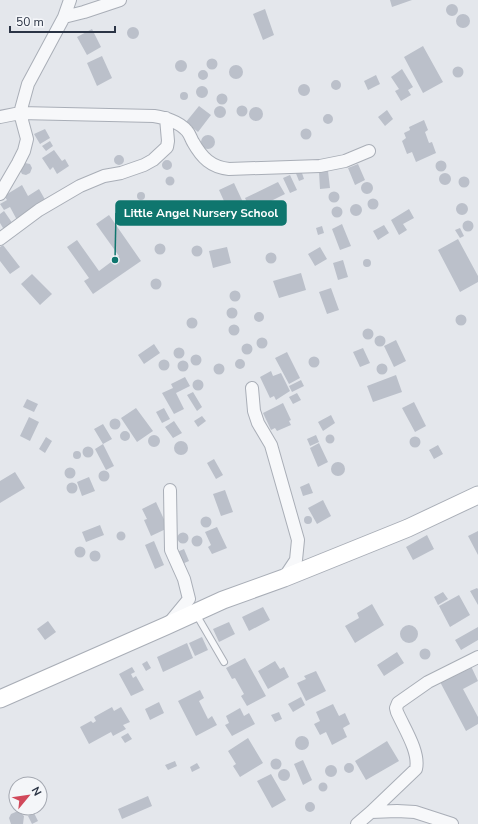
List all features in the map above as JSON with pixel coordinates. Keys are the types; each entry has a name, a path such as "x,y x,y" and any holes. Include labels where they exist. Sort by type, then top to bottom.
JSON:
{"street":[{"path":"0,194 24,151 27,139 20,113 28,84 64,17 70,0"},
{"path":"64,17 120,0"},
{"path":"0,117 20,113 154,116 166,118 187,130 200,154 210,164 219,168 229,169 320,166 345,161 369,151"},
{"path":"0,239 39,210 80,186 104,176 121,173 144,165 153,160 166,147 168,141 166,118"},
{"path":"252,388 256,417 271,445 298,540 296,560 284,578"},
{"path":"166,626 189,599 184,580 172,550 170,490"},
{"path":"0,699 223,600 284,578 408,528 478,495"},
{"path":"357,824 416,769 418,762 416,753 397,712 396,708 398,703 428,682 478,657"},
{"path":"371,812 415,812 452,824"}],"lane":[{"path":"195,612 224,662"}],"building":[{"path":"390,0 412,0 392,7"},
{"path":"452,4 456,6 458,10 456,14 452,16 448,14 446,10 448,6"},
{"path":"265,9 274,35 263,40 253,14"},
{"path":"460,14 466,14 470,18 470,24 466,28 460,28 456,24 456,18"},
{"path":"133,27 137,29 139,33 137,37 133,39 129,37 127,33 129,29"},
{"path":"92,29 101,47 87,55 77,37"},
{"path":"423,46 443,82 423,93 404,57"},
{"path":"102,56 112,78 97,86 87,63"},
{"path":"210,59 214,59 216,60 216,68 210,69 207,66 207,62"},
{"path":"181,60 185,62 187,66 185,70 181,72 177,70 175,66 177,62"},
{"path":"233,65 239,65 243,69 243,75 239,79 233,79 229,75 229,69"},
{"path":"456,67 460,67 462,68 462,76 456,77 453,74 453,70"},
{"path":"402,69 413,87 408,90 411,95 401,101 395,91 399,89 391,77"},
{"path":"203,70 208,75 203,80 198,75"},
{"path":"376,75 380,84 368,90 364,81"},
{"path":"334,80 338,80 340,81 340,89 334,90 331,87 331,83"},
{"path":"306,84 309,85 309,95 302,96 299,95 298,88 299,85"},
{"path":"202,86 206,88 208,92 206,96 202,98 198,96 196,92 198,88"},
{"path":"182,92 186,92 188,96 186,100 182,100 180,98 180,94"},
{"path":"222,93 226,95 228,99 226,103 222,105 218,103 216,99 218,95"},
{"path":"242,105 246,107 248,111 246,115 242,117 238,115 236,111 238,107"},
{"path":"199,106 211,115 198,132 186,122"},
{"path":"220,106 224,108 226,112 224,116 220,118 216,116 214,112 216,108"},
{"path":"253,107 259,107 263,111 263,117 259,121 253,121 249,117 249,111"},
{"path":"387,110 393,119 385,126 378,117"},
{"path":"326,114 330,114 332,115 332,123 326,124 323,121 323,117"},
{"path":"424,120 428,130 425,132 429,143 432,142 436,153 416,162 412,152 407,154 402,141 406,138 404,133 410,130 409,127"},
{"path":"306,128 310,130 312,134 310,138 306,140 302,138 300,134 302,130"},
{"path":"45,129 50,138 40,144 34,134"},
{"path":"205,135 211,135 215,139 215,145 211,149 205,149 201,145 201,139"},
{"path":"50,141 53,146 46,151 42,146"},
{"path":"54,150 62,161 65,159 69,166 57,174 53,167 50,170 42,158"},
{"path":"117,155 121,155 123,156 123,164 117,165 114,162 114,158"},
{"path":"165,160 169,160 171,161 171,169 165,170 162,167 162,163"},
{"path":"441,160 445,162 447,166 445,170 441,172 437,170 435,166 437,162"},
{"path":"25,163 30,164 32,168 30,173 26,175 22,174 20,170"},
{"path":"299,164 304,179 299,181 293,166"},
{"path":"358,164 365,180 355,185 348,168"},
{"path":"328,171 330,188 320,189 319,172"},
{"path":"447,173 450,174 450,184 443,185 440,184 439,177 440,174"},
{"path":"290,175 297,190 290,193 283,178"},
{"path":"170,176 175,181 170,186 165,181"},
{"path":"464,176 468,178 470,182 468,186 464,188 460,186 458,182 460,178"},
{"path":"278,182 285,194 251,211 245,198"},
{"path":"365,182 369,182 373,188 369,194 365,194 361,190 361,186"},
{"path":"234,183 248,213 233,221 219,190"},
{"path":"22,185 28,196 39,189 47,203 17,220 10,207 4,210 0,204 7,200 4,196"},
{"path":"334,191 338,193 340,197 338,201 334,203 330,201 328,197 330,193"},
{"path":"141,192 144,193 144,199 141,200 138,199 137,196 138,193"},
{"path":"373,198 377,200 379,204 377,208 373,210 369,208 367,204 369,200"},
{"path":"464,203 467,204 467,214 460,215 457,214 456,207 457,204"},
{"path":"354,204 358,204 362,210 358,216 354,216 350,212 350,208"},
{"path":"337,206 341,208 343,212 341,216 337,218 333,216 331,212 333,208"},
{"path":"409,209 414,218 403,224 407,230 399,235 391,220"},
{"path":"4,211 15,227 6,233 0,223 0,214"},
{"path":"109,215 141,261 93,294 84,281 89,278 67,247 77,240 99,271 119,256 96,224"},
{"path":"468,220 472,222 474,226 472,230 468,232 464,230 462,226 464,222"},
{"path":"342,224 351,246 340,250 332,229"},
{"path":"384,225 389,233 378,240 373,231"},
{"path":"322,226 324,233 318,235 316,228"},
{"path":"460,228 464,236 460,238 455,230"},
{"path":"458,239 478,276 478,282 460,292 438,250"},
{"path":"160,243 164,245 166,249 164,253 160,255 156,253 154,249 156,245"},
{"path":"3,245 20,267 10,274 0,261 0,247"},
{"path":"197,245 201,247 203,251 201,255 197,257 193,255 191,251 193,247"},
{"path":"227,247 231,263 213,268 209,251"},
{"path":"320,247 327,259 315,266 308,254"},
{"path":"271,252 275,254 277,258 275,262 271,264 267,262 265,258 267,254"},
{"path":"365,259 369,259 371,263 369,267 365,267 363,265 363,261"},
{"path":"343,260 348,277 338,280 333,263"},
{"path":"301,273 306,290 279,298 273,281"},
{"path":"32,274 52,294 40,305 21,284"},
{"path":"156,278 160,280 162,284 160,288 156,290 152,288 150,284 152,280"},
{"path":"331,288 339,310 327,314 319,292"},
{"path":"235,290 239,292 241,296 239,300 235,302 231,300 229,296 231,292"},
{"path":"232,307 236,309 238,313 236,317 232,319 228,317 226,313 228,309"},
{"path":"257,312 261,312 263,313 263,321 257,322 254,319 254,315"},
{"path":"461,314 465,316 467,320 465,324 461,326 457,324 455,320 457,316"},
{"path":"192,317 196,319 198,323 196,327 192,329 188,327 186,323 188,319"},
{"path":"234,324 238,326 240,330 238,334 234,336 230,334 228,330 230,326"},
{"path":"368,328 372,330 374,334 372,338 368,340 364,338 362,334 364,330"},
{"path":"380,335 384,337 386,341 384,345 380,347 376,345 374,341 376,337"},
{"path":"260,338 264,338 266,339 266,347 260,348 257,345 257,341"},
{"path":"396,340 406,361 394,367 384,346"},
{"path":"247,343 251,345 253,349 251,353 247,355 243,353 241,349 243,345"},
{"path":"154,344 160,353 144,364 138,355"},
{"path":"179,347 183,349 185,353 183,357 179,359 175,357 173,353 175,349"},
{"path":"363,348 370,363 360,367 353,352"},
{"path":"287,352 300,378 289,384 275,358"},
{"path":"196,354 200,356 202,360 200,364 196,366 192,364 190,360 192,356"},
{"path":"314,356 318,358 320,362 318,366 314,368 310,366 308,362 310,358"},
{"path":"164,359 168,361 170,365 168,369 164,371 160,369 158,365 160,361"},
{"path":"238,359 242,359 244,360 244,368 238,369 235,366 235,362"},
{"path":"183,360 187,362 189,366 187,370 183,372 179,370 177,366 179,362"},
{"path":"219,363 223,365 225,369 223,373 219,375 215,373 213,369 215,365"},
{"path":"382,363 386,365 388,369 386,373 382,375 378,373 376,369 378,365"},
{"path":"271,371 273,376 281,373 290,391 276,400 274,396 270,398 260,377"},
{"path":"396,375 402,392 373,402 367,386"},
{"path":"185,377 190,386 176,393 184,409 174,414 162,393 173,388 171,384"},
{"path":"198,379 202,381 204,385 202,389 198,391 194,389 192,385 194,381"},
{"path":"301,380 304,386 292,392 289,386"},
{"path":"193,392 202,407 197,411 187,395"},
{"path":"297,393 301,400 293,404 289,397"},
{"path":"27,399 38,404 34,412 23,407"},
{"path":"414,402 426,426 415,432 402,408"},
{"path":"283,403 291,420 289,421 291,425 277,431 275,428 271,430 263,413"},
{"path":"136,408 153,431 137,442 121,418"},
{"path":"164,408 170,419 162,423 156,412"},
{"path":"331,415 335,423 323,431 318,422"},
{"path":"202,416 206,421 198,427 194,421"},
{"path":"29,417 39,422 30,441 20,436"},
{"path":"115,418 119,420 121,424 119,428 115,430 111,428 109,424 111,420"},
{"path":"174,421 182,433 173,438 165,427"},
{"path":"103,424 112,439 103,444 94,429"},
{"path":"123,431 127,431 130,436 127,441 123,441 120,438 120,434"},
{"path":"330,434 335,439 330,444 325,439"},
{"path":"154,435 158,437 160,441 158,445 154,447 150,445 148,441 150,437"},
{"path":"316,435 319,442 310,446 307,439"},
{"path":"415,436 419,438 421,442 419,446 415,448 411,446 409,442 411,438"},
{"path":"46,437 52,441 45,453 39,449"},
{"path":"181,441 186,443 188,448 186,453 181,455 176,453 174,448 176,443"},
{"path":"319,443 328,462 318,467 310,448"},
{"path":"103,444 114,466 106,470 95,449"},
{"path":"438,445 443,454 434,459 429,450"},
{"path":"88,446 92,448 94,452 92,456 88,458 84,456 82,452 84,448"},
{"path":"75,451 79,451 81,455 79,459 75,459 73,457 73,453"},
{"path":"214,459 223,475 216,479 207,463"},
{"path":"335,462 341,462 345,466 345,472 341,476 335,476 331,472 331,466"},
{"path":"70,467 74,469 76,473 74,477 70,479 66,477 64,473 66,469"},
{"path":"104,470 108,472 110,476 108,480 104,482 100,480 98,476 100,472"},
{"path":"15,472 25,488 0,503 0,481"},
{"path":"89,477 95,491 82,496 77,482"},
{"path":"72,482 76,484 78,488 76,492 72,494 68,492 66,488 68,484"},
{"path":"309,483 313,493 303,496 300,487"},
{"path":"225,490 233,512 221,516 213,494"},
{"path":"323,500 331,516 317,524 308,508"},
{"path":"156,502 168,528 151,536 144,520 147,519 142,509"},
{"path":"306,516 310,516 312,520 310,524 306,524 304,522 304,518"},
{"path":"204,517 208,517 210,518 210,526 204,527 201,524 201,520"},
{"path":"100,525 104,535 86,542 82,532"},
{"path":"217,527 227,548 212,554 208,547 211,545 205,532"},
{"path":"121,531 126,536 121,541 116,536"},
{"path":"478,531 478,555 468,536"},
{"path":"181,533 185,533 187,534 187,542 181,543 178,540 178,536"},
{"path":"427,535 434,549 413,560 406,547"},
{"path":"195,536 199,536 201,537 201,545 195,546 192,543 192,539"},
{"path":"154,541 164,565 155,569 145,545"},
{"path":"80,546 84,548 86,552 84,556 80,558 76,556 74,552 76,548"},
{"path":"184,549 189,561 182,564 177,552"},
{"path":"95,550 99,552 101,556 99,560 95,562 91,560 89,556 91,552"},
{"path":"477,588 478,589 478,605 470,591"},
{"path":"443,592 448,599 438,605 434,597"},
{"path":"459,595 470,615 450,627 439,606"},
{"path":"372,604 384,625 355,643 345,626 359,618 357,613"},
{"path":"263,607 270,620 249,631 242,617"},
{"path":"48,621 56,632 45,640 37,629"},
{"path":"229,622 235,634 219,642 213,629"},
{"path":"409,625 415,628 418,634 415,640 409,643 403,640 400,634 403,628"},
{"path":"478,627 478,640 461,650 455,640"},
{"path":"202,637 208,650 195,656 189,643"},
{"path":"187,643 193,658 163,672 157,657"},
{"path":"425,648 429,650 431,654 429,658 425,660 421,658 419,654 421,650"},
{"path":"397,652 404,663 384,676 377,665"},
{"path":"245,658 266,696 247,706 241,696 244,694 235,678 232,679 226,668"},
{"path":"147,661 151,668 146,671 142,664"},
{"path":"275,661 280,669 284,667 289,677 268,689 258,671"},
{"path":"470,664 478,681 463,689 478,717 478,724 466,731 439,680"},
{"path":"132,667 135,672 131,674 133,678 136,676 144,690 131,696 119,674"},
{"path":"316,671 326,691 306,701 297,683 306,679 304,676"},
{"path":"200,690 204,698 199,701 208,719 212,716 217,725 196,736 178,701"},
{"path":"301,697 305,705 293,712 288,704"},
{"path":"159,702 164,713 150,720 145,709"},
{"path":"333,704 339,716 345,713 350,724 343,728 347,737 332,745 326,732 320,735 314,724 320,721 316,712"},
{"path":"112,707 114,711 121,707 130,722 123,725 126,729 113,736 111,732 89,744 80,727 91,721 93,723 96,721 94,717"},
{"path":"240,708 244,716 249,713 255,724 232,736 225,725 229,723 226,716"},
{"path":"279,712 282,719 275,722 271,715"},
{"path":"128,733 132,739 125,743 121,737"},
{"path":"302,736 307,738 309,743 307,748 302,750 297,748 295,743 297,738"},
{"path":"248,738 263,763 240,777 233,766 236,764 228,751"},
{"path":"387,741 399,761 366,780 355,761"},
{"path":"274,759 278,759 280,760 280,768 274,769 271,766 271,762"},
{"path":"303,760 312,780 303,785 294,764"},
{"path":"175,761 177,766 168,770 165,765"},
{"path":"197,763 200,768 192,772 190,767"},
{"path":"347,763 351,763 353,764 353,772 347,773 344,770 344,766"},
{"path":"331,765 335,767 337,771 335,775 331,777 327,775 325,771 327,767"},
{"path":"282,769 286,769 290,775 286,781 282,781 278,777 278,773"},
{"path":"271,774 286,800 272,808 257,781"},
{"path":"321,783 325,783 327,787 325,791 321,791 319,789 319,785"},
{"path":"148,796 152,806 122,819 118,809"},
{"path":"308,802 312,802 314,803 314,811 308,812 305,809 305,805"},
{"path":"10,816 24,816 23,824 11,824 9,818"},
{"path":"28,816 36,816 38,821 32,824"}],"place":[{"name":"Little Angel Nursery School","path":"115,260"}]}
